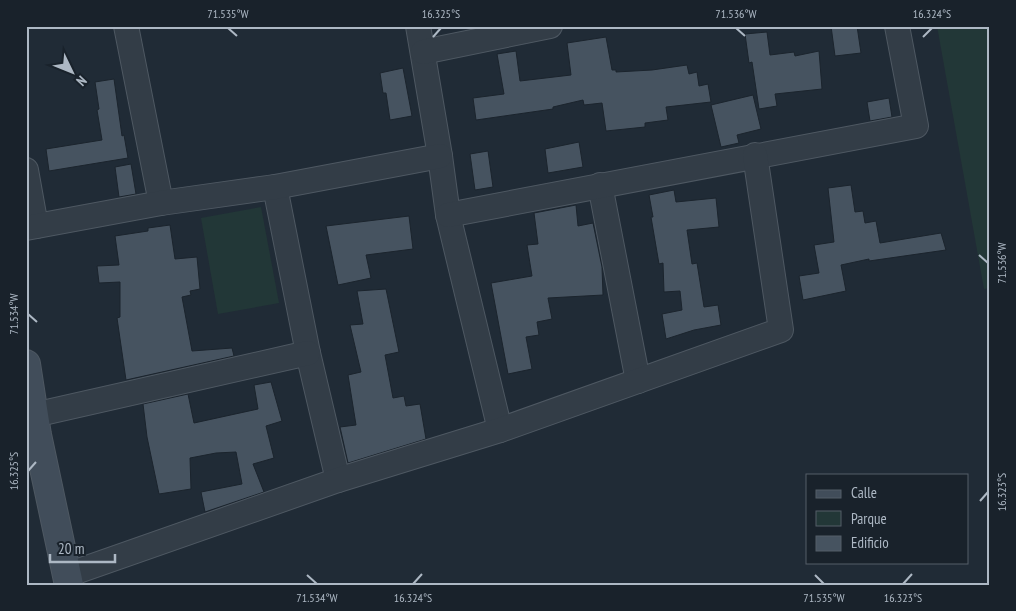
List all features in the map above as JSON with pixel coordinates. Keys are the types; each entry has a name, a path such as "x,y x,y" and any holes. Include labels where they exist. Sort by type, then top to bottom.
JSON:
{"main road":[{"path":"26,364 32,429 68,580"}],"street":[{"path":"126,26 161,203"},
{"path":"418,26 448,215 500,430"},
{"path":"423,52 550,26"},
{"path":"448,215 755,155 916,126 897,26"},
{"path":"68,580 338,480 500,430 781,330 755,155"},
{"path":"26,170 31,227 161,203 275,187 440,156"},
{"path":"600,185 638,381"},
{"path":"275,187 308,353 338,480"},
{"path":"32,429 308,353"}],"green space":[{"path":"937,26 990,26 990,288 984,289"},
{"path":"261,207 279,303 218,314 201,218"}],"building":[{"path":"831,26 857,26 861,53 835,56"},
{"path":"767,32 770,55 794,52 795,56 819,51 822,89 775,94 777,106 759,109 752,62 749,63 745,34"},
{"path":"606,37 612,70 616,70 616,72 652,70 687,65 689,74 697,72 699,86 708,84 711,102 666,107 668,120 645,123 645,127 606,131 602,103 584,105 583,100 553,107 553,109 476,120 473,98 504,94 497,54 516,51 520,81 571,75 567,43"},
{"path":"403,68 412,116 390,120 386,93 383,93 380,73"},
{"path":"114,79 122,136 124,135 128,158 49,171 46,149 102,140 95,82"},
{"path":"753,95 761,129 737,135 739,143 721,147 711,105"},
{"path":"889,98 892,117 870,121 867,102"},
{"path":"579,142 583,167 548,173 545,149"},
{"path":"488,151 493,187 475,190 470,154"},
{"path":"131,164 136,194 119,197 115,167"},
{"path":"851,185 855,212 863,211 865,223 876,221 880,243 941,233 946,250 869,261 869,259 841,265 846,291 803,300 799,276 819,273 814,245 834,242 828,188"},
{"path":"674,190 676,202 716,198 719,227 687,230 692,264 697,263 704,307 718,305 721,325 694,330 666,339 662,314 682,310 680,291 664,292 663,263 659,264 649,195"},
{"path":"576,205 578,226 593,223 602,267 603,295 548,298 552,319 537,322 539,335 526,337 532,369 508,374 491,283 532,276 527,245 538,244 534,213"},
{"path":"409,216 413,249 366,255 371,278 338,285 326,226"},
{"path":"170,225 175,259 197,257 200,289 190,291 191,295 182,297 192,351 232,348 234,356 126,380 117,318 120,317 120,282 99,283 97,266 119,265 115,236 148,231 148,228"},
{"path":"386,289 399,352 385,355 393,398 404,396 406,406 420,404 426,439 348,463 340,427 356,425 348,375 361,372 350,325 363,324 357,291"},
{"path":"271,382 282,421 266,426 274,458 253,464 264,492 205,512 201,492 242,484 236,452 216,453 190,458 191,489 159,494 147,437 143,404 188,394 194,423 258,409 254,385"}]}
